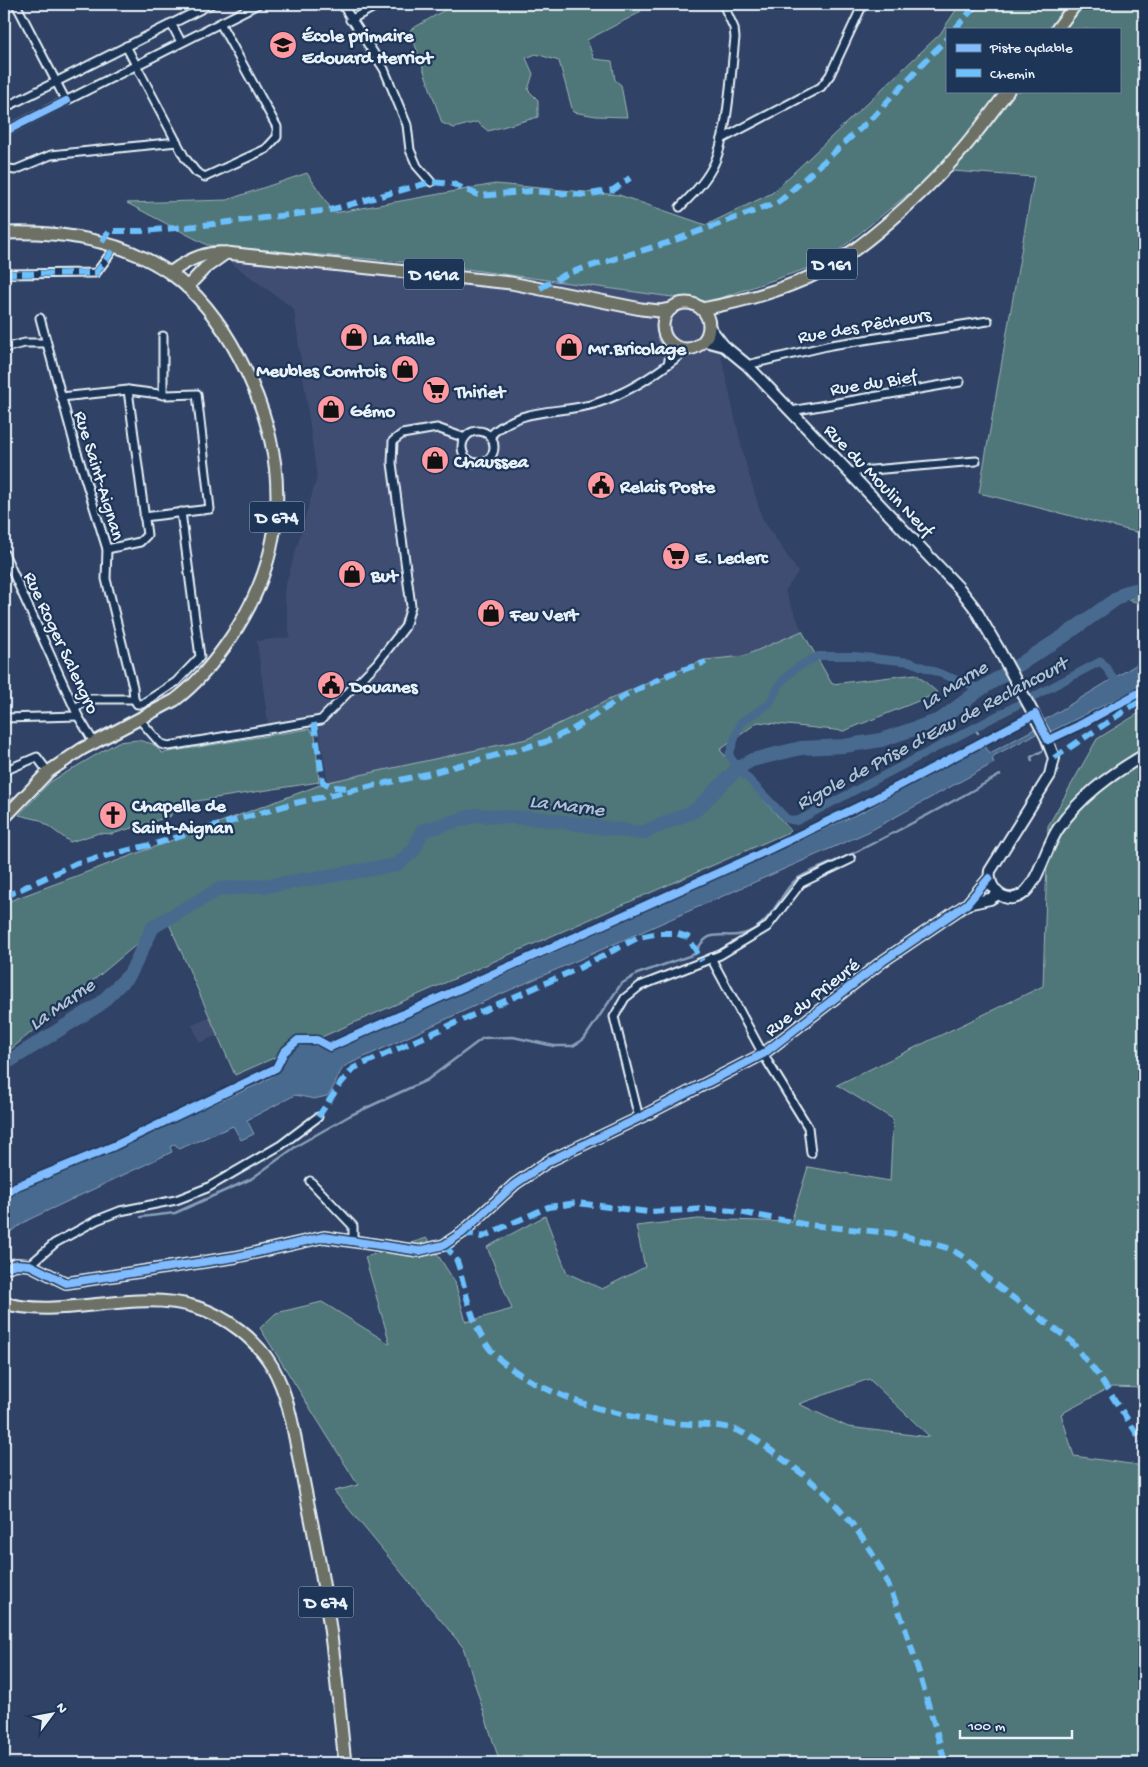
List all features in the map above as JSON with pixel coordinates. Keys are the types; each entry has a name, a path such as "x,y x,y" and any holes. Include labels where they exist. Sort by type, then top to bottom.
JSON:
{"main road":[{"path":"1058,28 1076,4"},
{"name":"D 161","path":"702,309 732,303 800,281 825,269 855,248 887,222 953,160 1007,92"},
{"name":"D 674","path":"4,233 59,235 116,246 135,253 170,273 187,287 206,307 224,332 256,392 265,417 275,461 278,490 277,519 262,581 243,620 228,642 187,691 140,720 82,749 48,772 4,818"},
{"name":"D 161a","path":"170,273 198,256 212,252 511,283 640,309 660,311 671,308"},
{"path":"187,287 205,268 226,253"},
{"path":"709,324 702,309 697,305 683,303 671,308 663,325 666,338 670,343 686,350 699,346 705,341 709,324 732,303"},
{"name":"D 161a","path":"640,309 653,316 663,325"},
{"name":"D 674","path":"4,1303 31,1308 151,1301 180,1304 207,1311 224,1320 241,1332 265,1356 278,1378 287,1406 321,1572 345,1763"}],"street":[{"path":"16,4 66,101"},
{"path":"4,108 211,4"},
{"path":"4,132 258,4"},
{"path":"342,4 350,20 384,69 407,125 410,150 417,166 430,182"},
{"path":"350,20 380,4"},
{"path":"680,207 708,176 717,158 722,139 735,38 734,28 724,6 732,4"},
{"path":"722,139 812,94 822,87 830,75 863,4"},
{"path":"171,23 181,42"},
{"path":"126,46 177,142 196,172 205,177 266,149 277,137 277,127 220,23"},
{"path":"4,168 15,170 51,155 177,142"},
{"path":"4,274 96,273 116,246"},
{"name":"Rue Saint-Aignan","path":"40,318 61,397 107,549 106,579 128,667 134,700"},
{"name":"Rue des Pêcheurs","path":"747,365 831,345 988,321"},
{"name":"Rue du Moulin Neuf","path":"709,324 724,346 747,365 959,588 998,648 1024,695"},
{"path":"163,336 163,395"},
{"name":"Rue du Moulin Neuf","path":"705,341 724,346"},
{"path":"4,348 25,343 46,343"},
{"path":"668,364 670,343"},
{"path":"490,436 513,419 525,414 569,409 613,397 649,379 686,350"},
{"name":"Rue du Bief","path":"791,411 960,382"},
{"path":"107,549 140,542 146,535 128,390"},
{"path":"61,397 128,390 163,395 197,394 210,509 144,517"},
{"path":"140,720 161,744 169,746 314,723 321,720 377,663 405,627 411,606 392,463 393,441 402,434 437,428 465,438"},
{"path":"478,431 490,436 494,451 488,460 479,463 468,460 464,455 463,444 465,438 470,433 478,431"},
{"path":"849,472 976,461"},
{"path":"75,708 90,699 134,700 137,704 142,704 176,682 200,657 181,512"},
{"name":"Rue Roger Salengro","path":"4,553 78,716 94,744"},
{"name":"Rue du Prieuré","path":"30,1265 66,1283 236,1257 324,1237 419,1251 444,1245 462,1233 514,1184 549,1161 639,1118 763,1054 883,961 967,904 989,878 995,861 1050,775 1054,758 1038,720 1024,695"},
{"path":"4,718 78,716"},
{"name":"Rue du Prieuré","path":"967,904 990,899 998,894 1004,897 1015,898 1024,893 1033,880 1058,829 1073,811 1101,784 1144,755"},
{"path":"4,771 37,757 48,772"},
{"path":"639,1118 614,1018 625,998 640,986 712,958 767,927 801,884 852,859"},
{"path":"989,878 998,894"},
{"path":"712,958 763,1054 808,1126 811,1153"},
{"path":"4,1268 16,1264 30,1265 55,1243 97,1220 120,1212 176,1200 207,1188 280,1145 318,1117"},
{"path":"310,1181 353,1226 352,1240"}],"shaded area":[{"path":"207,245 437,265 709,302 744,458 762,518 798,572 785,591 802,631 744,656 705,660 621,694 527,739 328,782 317,717 268,724 257,641 290,637 284,591 317,477 294,309"},
{"path":"1144,660 1144,685 1048,733 1044,730 995,755 992,758 994,763 868,832 492,998 345,1066 327,1096 314,1099 295,1095 247,1120 254,1134 241,1140 233,1126 179,1149 175,1144 170,1147 172,1152 28,1220 4,1236 4,1202 26,1186 261,1083 278,1072 294,1048 308,1044 331,1049 335,1048 517,969 864,811 983,744 990,753 1042,725 1041,722"},
{"path":"212,1016 220,1034 200,1043 192,1025"}],"green space":[{"path":"455,4 645,4 639,13 587,40 594,59 612,61 615,80 621,85 627,117 596,116 573,112 559,61 536,54 526,58 533,74 528,90 538,100 538,117 488,131 477,122 454,128 442,123 410,30"},
{"path":"960,4 1144,4 1144,534 979,493 1034,177 938,170 823,263 709,302 437,265 207,245 127,203 227,200 307,173 334,213 495,184 619,195 706,225 772,193 940,34"},
{"path":"1144,592 1144,604 1128,600"},
{"path":"802,631 832,684 916,674 938,693 844,731 758,722 720,750 791,831 235,1075 167,919 4,1055 4,903 328,782 527,739 621,694 705,660 744,656"},
{"path":"1144,710 1144,1388 1111,1387 1061,1414 1074,1456 1144,1466 1144,1763 500,1763 463,1647 334,1491 358,1485 260,1328 276,1313 322,1302 390,1344 365,1257 427,1238 455,1282 466,1322 512,1309 487,1247 545,1216 567,1273 602,1289 645,1267 636,1226 698,1219 791,1222 808,1167 890,1181 893,1119 837,1085 1043,986 1048,826 1097,739","holes":["869,1379 929,1436 848,1427 799,1404"]},
{"path":"309,729 315,734 319,782 171,805 171,816 112,834 99,833 70,842 40,820 19,815 50,782 118,742 138,740 153,744 162,753"}],"waterway":[{"name":"La Marne","path":"4,1068 6,1063 99,1005 130,974 153,927 219,889 273,885 396,865 414,850 422,831 476,815 542,819 642,833 696,810 738,768 752,760 801,748 844,746 881,740 940,720 981,689 1064,636 1126,592 1144,588"},
{"name":"Rigole de Prise d'Eau de Reclancourt","path":"981,689 910,662 854,656 818,656 796,668 782,681 768,705 741,722 729,755 738,768 787,819 797,821 1101,661 1118,684"},
{"name":"Rigole de Prise d'Eau de Reclancourt","path":"973,727 978,733"},
{"path":"1032,761 1031,757 1042,751"},
{"path":"141,1217 175,1213 251,1179 298,1145 351,1115 427,1080 483,1038 513,1037 554,1046 573,1046 584,1039 621,984 637,974 695,954 701,944 712,936 733,936 749,932 766,920 794,881 800,877 871,845 1000,775"}],"marked path":[{"path":"956,28 977,4"},
{"path":"540,288 568,273 667,243 779,202 872,118 946,39"},
{"path":"102,242 109,231 144,231 330,210 431,182 453,184 480,196 531,191 585,195 613,190 630,178"},
{"path":"4,274 96,273 116,246"},
{"path":"4,897 77,863 158,843 291,804 427,774 545,742 575,728 626,695 670,674 706,662"},
{"path":"1054,758 1144,698"},
{"path":"314,723 323,782 332,787 349,788"},
{"path":"318,1117 341,1083 354,1068 577,969 639,937 659,933 675,933 688,937 702,961"},
{"path":"462,1233 482,1237 548,1207 577,1203 648,1212 707,1209 733,1211 809,1225 891,1233 948,1248 966,1258 988,1279 1071,1341 1098,1375 1144,1444"},
{"path":"444,1245 456,1260 473,1316 482,1337 495,1355 522,1375 562,1396 607,1411 680,1424 725,1427 741,1432 756,1440 813,1482 836,1505 873,1554 887,1581 910,1642 945,1763"}],"cycle path":[{"path":"4,132 66,101"},
{"path":"4,1196 17,1186 114,1146 276,1068 284,1052 298,1040 317,1040 330,1047 751,858 872,800 1035,714 1048,740 1144,690"},
{"path":"4,1268 16,1264 30,1265 66,1283 236,1257 324,1237 419,1251 444,1245 462,1233 515,1184 549,1161 639,1118 763,1054 883,961 967,904 989,878"}],"place":[{"name":"École primaire Edouard Herriot","path":"283,45"},
{"name":"La Halle","path":"354,337"},
{"name":"Mr.Bricolage","path":"569,347"},
{"name":"Meubles Comtois","path":"405,369"},
{"name":"Thiriet","path":"436,390"},
{"name":"Gémo","path":"331,409"},
{"name":"Chaussea","path":"435,460"},
{"name":"Relais Poste","path":"601,485"},
{"name":"E. Leclerc","path":"676,556"},
{"name":"But","path":"352,574"},
{"name":"Feu Vert","path":"491,613"},
{"name":"Douanes","path":"331,685"},
{"name":"Chapelle de Saint-Aignan","path":"113,815"}]}
